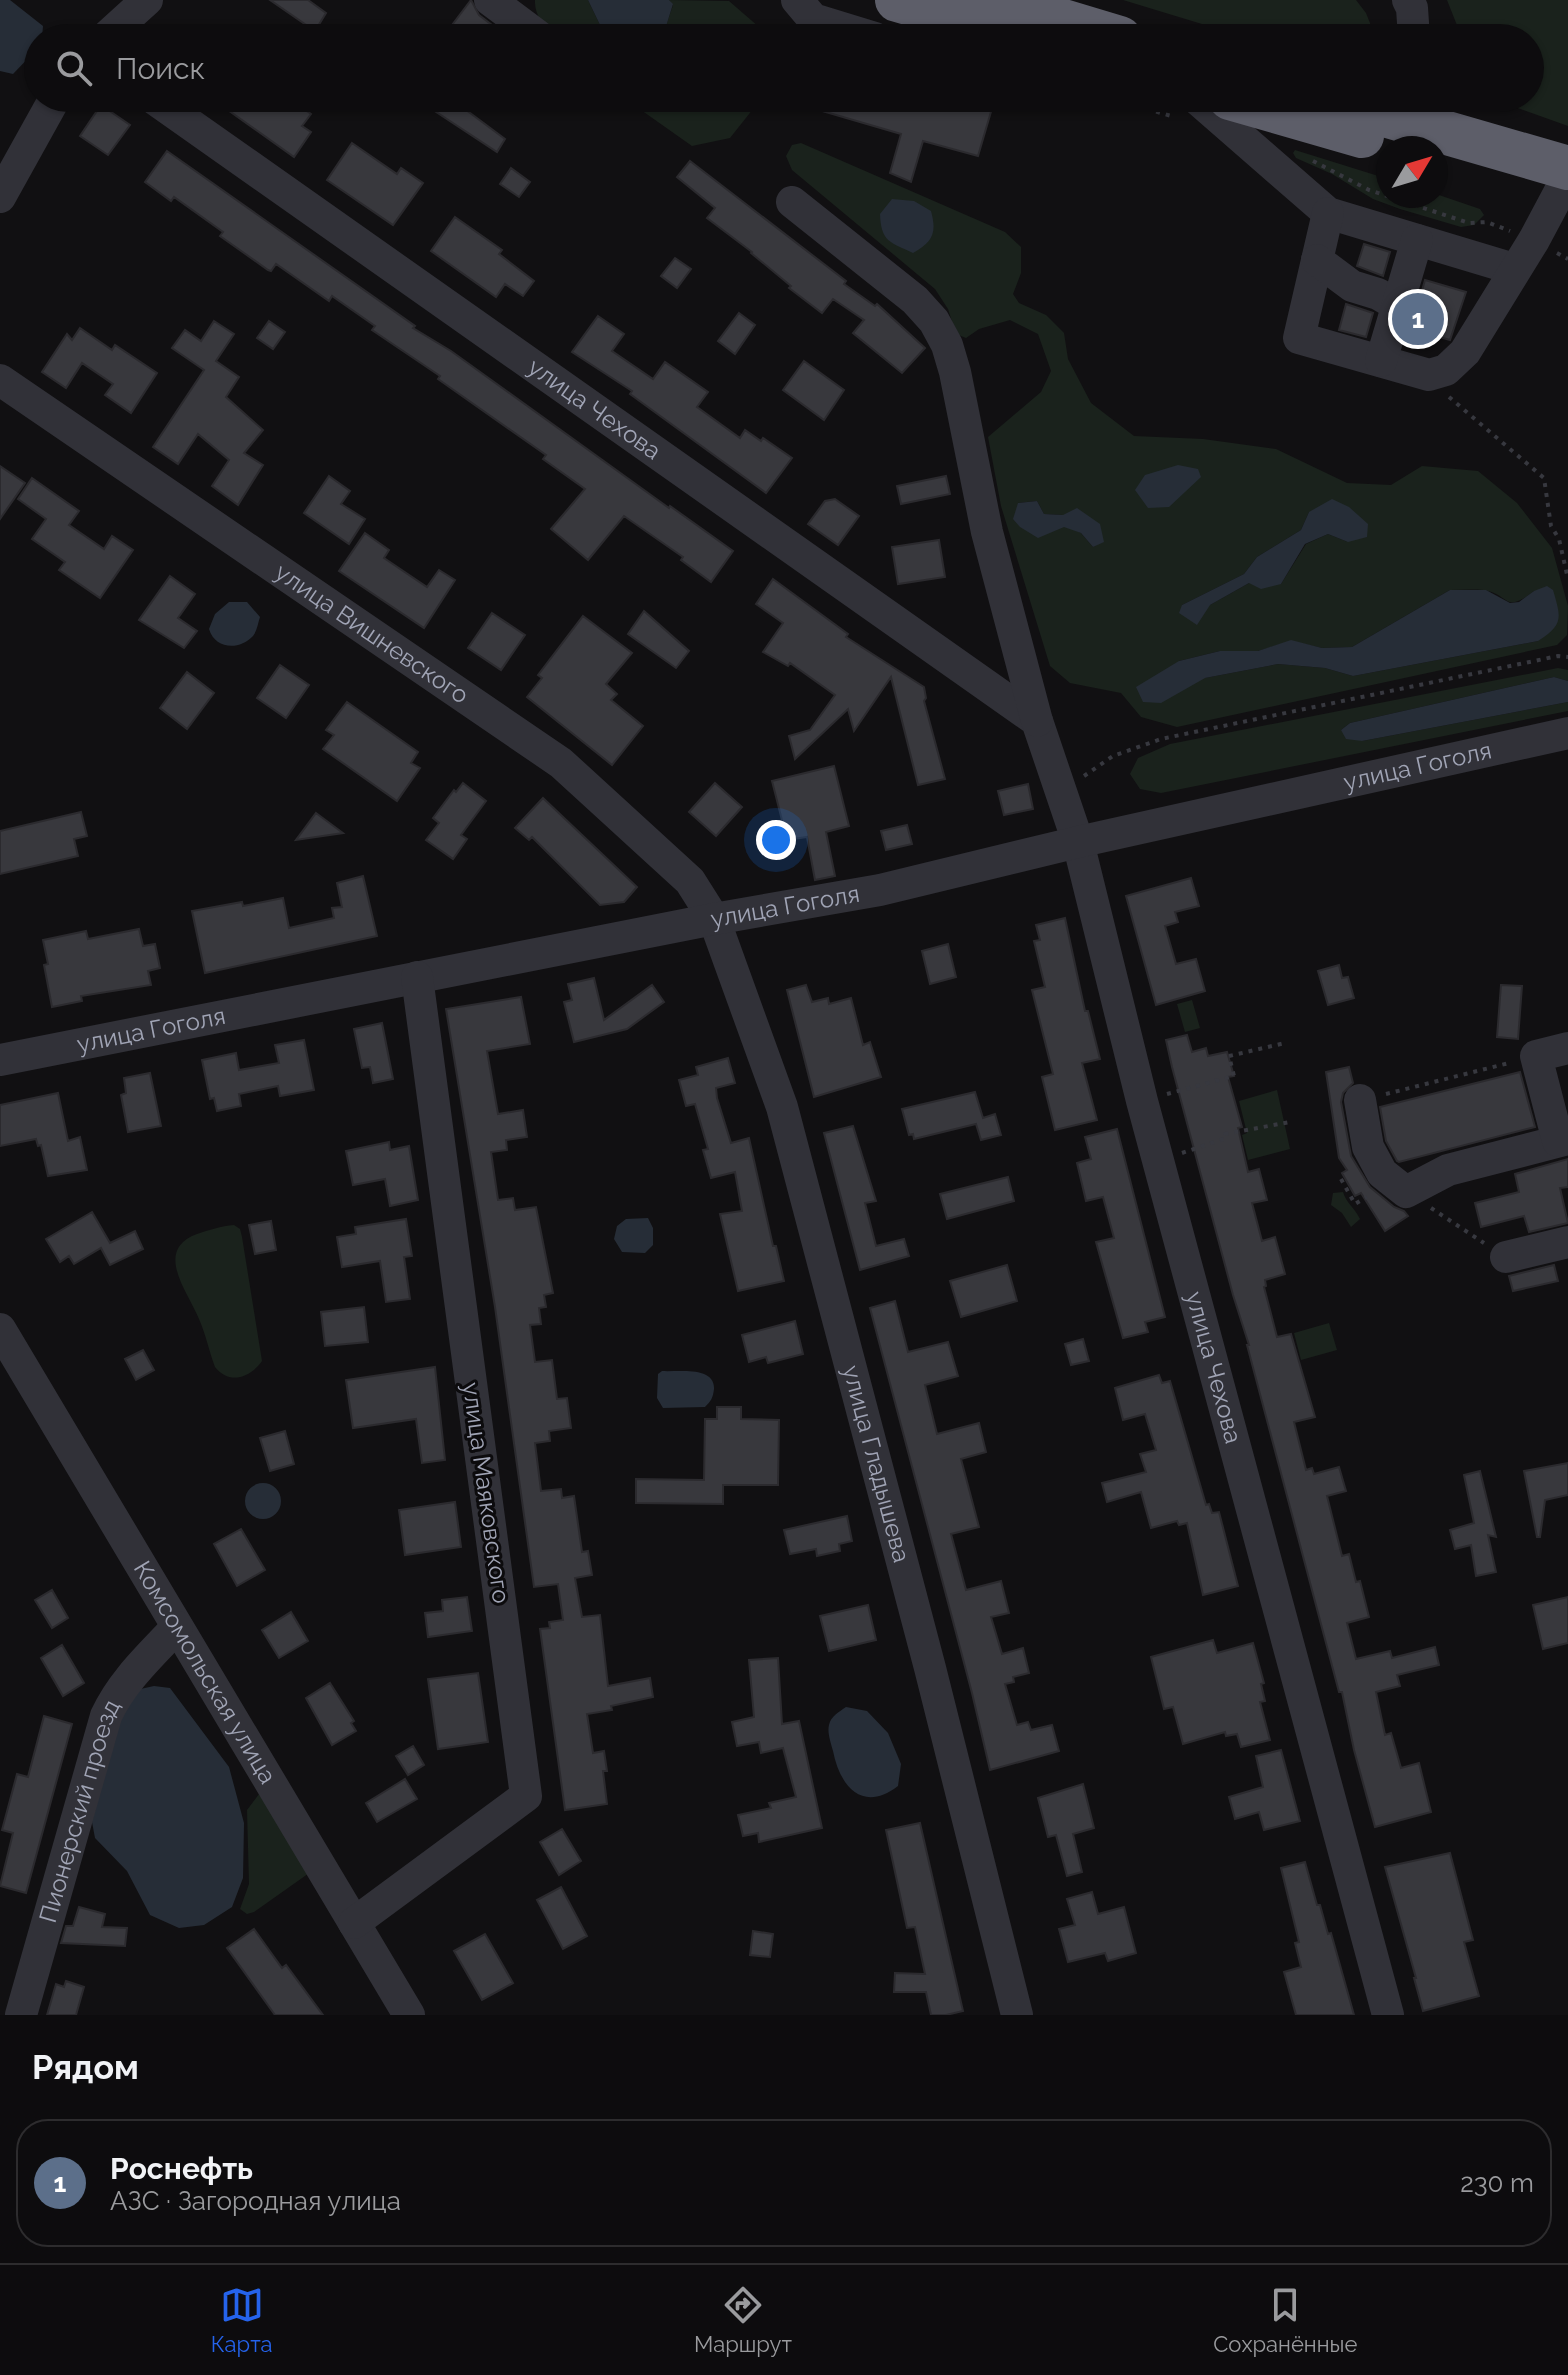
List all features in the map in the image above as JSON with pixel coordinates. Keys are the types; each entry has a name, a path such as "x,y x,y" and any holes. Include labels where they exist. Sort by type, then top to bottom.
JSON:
{"highway":[{"path":"897,0 979,24"},
{"path":"993,0 1073,24"},
{"path":"1308,112 1420,132"},
{"path":"1365,112 1565,185"}],"street":[{"path":"120,24 147,0"},
{"path":"490,0 522,24"},
{"path":"797,0 813,19 829,24"},
{"path":"1408,0 1413,24"},
{"path":"0,197 47,112"},
{"name":"улица Чехова","path":"173,112 1037,721"},
{"path":"1192,112 1328,213 1514,269"},
{"path":"1328,213 1299,338 1429,375 1446,370 1465,352 1565,185"},
{"name":"улица Чехова","path":"792,202 915,300 934,321 947,345 987,532 1037,721 1078,842 1157,1159 1388,2015"},
{"path":"1381,361 1417,240"},
{"path":"1317,260 1352,286 1378,294 1397,305"},
{"name":"улица Вишневского","path":"0,380 561,763 690,881 714,919"},
{"name":"улица Гоголя","path":"0,1060 714,919 880,890 1078,842 1568,733"},
{"name":"улица Гладышева","path":"714,919 782,1107 930,1668 1017,2015"},
{"name":"улица Маяковского","path":"354,1923 526,1796 417,977"},
{"path":"1360,1100 1368,1147 1382,1173 1406,1192 1448,1170 1563,1140 1536,1056 1568,1048"},
{"path":"1506,1257 1568,1242"},
{"name":"Комсомольская улица","path":"0,1329 409,2015"},
{"name":"Пионерский проезд","path":"21,2015 106,1716 114,1698 129,1679 177,1627"}],"path":[{"path":"1309,159 1369,190 1469,223 1487,222 1534,240 1568,259"},
{"path":"1441,390 1544,478 1551,526 1559,539 1568,579"},
{"path":"1063,793 1113,756 1161,739 1558,656 1568,657"},
{"path":"1142,1101 1234,1076 1229,1056 1285,1043"},
{"path":"1360,1100 1536,1056"},
{"path":"1157,1159 1226,1138 1225,1134 1290,1122"},
{"path":"1406,1192 1506,1257"}],"shaded area":[{"path":"0,0 10,0 40,24 24,24 24,63 13,74 0,71"},
{"path":"535,0 588,0 600,24 543,24 536,11"},
{"path":"588,0 669,0 673,4 667,24 600,24"},
{"path":"669,0 729,1 756,24 667,24 673,5"},
{"path":"1123,0 1356,0 1370,24 1202,24"},
{"path":"1447,0 1568,0 1568,126 1529,112 1544,112 1544,24 1456,24"},
{"path":"644,112 751,112 730,138 692,146"},
{"path":"801,143 1005,232 1021,247 1021,273 1013,294 1019,303 1046,315 1064,333 1068,359 1091,403 1134,436 1203,439 1276,449 1347,483 1391,485 1422,466 1478,471 1517,503 1552,548 1568,606 1567,635 1557,645 1177,727 1141,717 1121,693 1070,683 1050,666 1001,506 988,437 1041,392 1051,371 1038,334 1010,320 979,329 966,338 956,334 948,309 935,289 792,170 786,156 792,145","holes":["1037,501 1044,514 1063,515 1103,541 1093,547 1081,533 1018,503","1309,512 1348,542 1328,534 1306,544 1281,584 1249,583 1210,605 1182,605 1244,574 1257,557 1301,530","1450,590 1483,590 1512,602 1534,591 1538,641 1353,676 1325,668 1278,664 1205,678 1179,661 1220,651 1258,651 1291,641 1322,648 1352,647"]},
{"path":"1295,150 1376,175 1376,200 1332,174 1296,158"},
{"path":"1448,198 1480,209 1484,215 1474,225 1461,227 1397,208 1448,208"},
{"path":"892,199 914,201 931,211 934,225 932,236 913,253 888,240 882,230 880,214"},
{"path":"1178,465 1198,469 1201,477 1169,507 1148,508 1135,490 1145,475"},
{"path":"1332,499 1349,507 1368,524 1367,537 1348,542 1328,534 1305,544 1281,584 1261,589 1249,583 1210,605 1197,625 1179,613 1182,605 1244,574 1257,557 1301,530 1309,512"},
{"path":"1037,501 1044,514 1063,515 1077,508 1100,524 1104,542 1093,547 1081,533 1064,527 1038,538 1020,527 1013,519 1018,503"},
{"path":"1547,586 1553,590 1559,614 1556,625 1538,641 1353,676 1325,668 1278,664 1205,678 1161,703 1143,702 1136,687 1179,661 1220,651 1258,651 1291,640 1322,648 1352,647 1450,590 1486,590 1510,603 1519,602"},
{"path":"229,602 247,602 260,617 253,636 235,646 216,641 209,629 215,614"},
{"path":"1558,668 1568,670 1568,681 1554,677 1350,723 1341,730 1362,741 1568,702 1568,711 1161,793 1140,789 1130,774 1138,758 1170,744"},
{"path":"1554,677 1568,681 1568,702 1362,741 1346,739 1341,730 1350,723"},
{"path":"1192,1000 1200,1028 1185,1032 1177,1004"},
{"path":"1277,1090 1290,1149 1248,1160 1242,1135 1247,1133 1239,1101"},
{"path":"1343,1192 1360,1219 1351,1227 1342,1213 1331,1205 1333,1193"},
{"path":"648,1218 653,1228 653,1245 645,1253 622,1252 614,1239 617,1226 626,1219"},
{"path":"234,1225 240,1229 242,1237 262,1361 252,1372 239,1377 227,1376 215,1367 175,1261 177,1250 184,1241 206,1231"},
{"path":"1329,1323 1337,1350 1301,1360 1294,1333"},
{"path":"662,1371 695,1372 709,1377 714,1389 711,1399 705,1407 663,1408 657,1398 658,1374"},
{"path":"263,1483 275,1489 281,1501 275,1513 263,1519 251,1513 245,1501 251,1489"},
{"path":"154,1686 170,1688 229,1767 244,1823 243,1878 232,1907 204,1925 179,1928 150,1915 127,1871 95,1838 92,1822 123,1708 136,1690"},
{"path":"846,1707 867,1711 888,1733 901,1764 898,1786 885,1794 874,1797 855,1792 847,1785 836,1764 830,1722"},
{"path":"259,1794 312,1871 247,1914 240,1909 249,1884 247,1810"}],"building":[{"path":"270,0 308,0 326,13 319,24 305,24"},
{"path":"471,0 479,15 491,24 453,24"},
{"path":"96,112 111,112 130,125 108,155 80,136"},
{"path":"231,112 308,112 311,114 302,126 311,132 294,157"},
{"path":"436,112 469,112 505,139 497,152"},
{"path":"826,112 991,112 978,156 923,141 911,182 890,173 901,134"},
{"path":"352,143 397,174 401,168 423,183 393,225 327,180"},
{"path":"167,151 415,326 413,328 451,351 733,551 711,582 681,560 683,557 624,516 588,560 551,529 585,489 543,459 546,455 372,330 375,326 332,296 329,301 276,264 271,271 268,270 220,236 223,232 174,197 171,201 145,182"},
{"path":"690,161 846,281 844,284 875,306 877,304 925,348 902,373 853,333 864,320 833,299 822,313 789,288 791,286 752,252 707,218 715,208 677,177"},
{"path":"511,168 530,182 519,197 500,184"},
{"path":"455,217 502,250 499,254 534,281 523,296 505,284 496,297 431,251"},
{"path":"1364,244 1390,252 1383,276 1357,266"},
{"path":"675,258 691,269 677,288 661,276"},
{"path":"1425,280 1466,292 1450,340 1411,329"},
{"path":"1346,304 1373,313 1366,337 1339,330"},
{"path":"739,313 755,325 735,354 718,341"},
{"path":"598,316 624,334 612,351 653,379 665,362 708,392 697,407 740,438 745,430 792,458 766,493 630,394 632,391 572,352"},
{"path":"214,321 234,334 216,361 239,377 226,397 263,430 244,453 263,465 238,505 212,486 229,460 198,434 178,464 153,447 204,370 172,348 185,330 201,341"},
{"path":"269,321 285,332 273,349 257,338"},
{"path":"80,328 112,350 115,345 157,373 131,413 105,395 113,384 82,363 66,388 42,372 67,334 72,340"},
{"path":"804,361 844,390 824,420 783,390"},
{"path":"0,466 25,483 0,519"},
{"path":"329,476 350,491 341,504 365,519 349,544 304,513"},
{"path":"946,476 950,494 901,504 897,486"},
{"path":"32,478 79,511 69,525 104,549 112,536 133,550 100,598 59,570 65,562 32,539 46,519 18,499"},
{"path":"835,499 859,516 838,545 808,524 825,501"},
{"path":"365,533 389,550 384,558 427,587 439,570 455,580 424,628 339,571"},
{"path":"939,540 945,577 898,584 892,547"},
{"path":"170,576 195,594 178,618 197,631 184,648 139,620"},
{"path":"773,579 848,634 846,637 924,687 924,701 945,779 918,785 891,677 854,731 848,709 795,759 789,736 810,730 835,695 790,663 788,666 763,652 783,623 756,604"},
{"path":"644,611 689,651 676,668 628,634"},
{"path":"492,613 525,635 501,670 468,648"},
{"path":"583,616 632,653 606,684 617,694 611,700 643,726 612,765 527,697 542,678 538,675"},
{"path":"280,665 309,685 286,718 257,698"},
{"path":"187,672 214,693 187,729 160,708"},
{"path":"347,702 418,752 411,763 420,768 397,801 323,749 334,735 326,730"},
{"path":"834,766 849,826 826,832 835,876 815,880 807,837 787,840 772,781"},
{"path":"463,783 486,801 461,835 467,839 453,859 426,840 439,823 433,818"},
{"path":"715,783 742,807 716,836 689,812"},
{"path":"1028,784 1033,809 1004,815 998,791"},
{"path":"543,798 637,887 624,902 600,905 532,837 529,840 515,828"},
{"path":"81,812 87,836 74,839 78,856 0,874 0,831"},
{"path":"316,813 343,833 296,840"},
{"path":"907,825 912,844 886,850 881,831"},
{"path":"363,876 377,936 205,973 192,911 283,898 289,928 334,918 332,908 342,907 337,883"},
{"path":"1191,878 1199,906 1175,912 1178,922 1165,926 1176,964 1196,959 1205,991 1156,1005 1126,896"},
{"path":"1065,918 1085,1011 1088,1011 1100,1059 1082,1063 1097,1120 1055,1130 1042,1077 1053,1074 1032,990 1045,987 1034,941 1040,940 1036,925"},
{"path":"139,929 143,946 155,944 160,968 148,971 151,985 81,996 82,1001 52,1007 43,940 86,931 88,939"},
{"path":"948,944 956,977 930,984 922,951"},
{"path":"1339,965 1342,978 1348,977 1354,998 1328,1005 1318,971"},
{"path":"594,978 604,1020 652,985 664,1002 627,1029 574,1042 564,1002 572,1000 568,984"},
{"path":"806,985 812,1002 828,998 829,1004 851,998 863,1045 870,1042 881,1077 814,1097 787,990"},
{"path":"1501,985 1522,986 1518,1039 1497,1037"},
{"path":"521,997 530,1044 487,1051 498,1114 523,1110 527,1137 506,1140 507,1150 491,1152 498,1200 513,1198 515,1210 536,1207 553,1293 544,1295 546,1307 539,1308 541,1324 530,1325 535,1362 552,1360 557,1399 567,1398 571,1428 549,1431 550,1441 535,1443 541,1491 561,1489 562,1498 574,1496 582,1552 588,1551 592,1575 575,1578 582,1617 600,1615 608,1686 650,1678 653,1697 587,1714 593,1753 604,1751 607,1804 565,1810 540,1629 550,1628 549,1622 563,1620 558,1584 534,1587 495,1307 446,1009"},
{"path":"382,1023 393,1079 373,1083 370,1067 362,1068 354,1029"},
{"path":"1187,1035 1192,1052 1206,1048 1208,1056 1227,1052 1234,1076 1228,1077 1242,1127 1238,1128 1248,1172 1259,1169 1267,1200 1252,1203 1262,1241 1275,1237 1285,1274 1265,1280 1264,1287 1277,1337 1291,1334 1315,1417 1294,1422 1306,1470 1312,1468 1314,1474 1339,1467 1346,1491 1327,1496 1342,1556 1349,1554 1369,1617 1347,1623 1356,1659 1390,1651 1392,1658 1435,1647 1439,1665 1397,1675 1400,1686 1376,1692 1385,1735 1391,1733 1401,1768 1419,1763 1431,1812 1375,1827 1342,1692 1339,1692 1249,1345 1172,1067 1166,1040"},
{"path":"304,1040 314,1090 280,1096 278,1086 239,1094 241,1106 217,1111 214,1098 210,1099 202,1060 236,1053 239,1070 279,1063 275,1045"},
{"path":"728,1058 735,1083 716,1088 717,1098 731,1143 749,1138 784,1281 738,1291 720,1214 742,1211 735,1172 711,1178 703,1150 708,1149 695,1104 686,1106 679,1080 698,1075 696,1067"},
{"path":"1349,1067 1353,1083 1343,1093 1341,1102 1351,1156 1370,1187 1408,1216 1385,1231 1361,1193 1355,1196 1342,1173 1347,1170 1339,1158 1326,1072"},
{"path":"1520,1072 1535,1127 1397,1161 1386,1141 1380,1107"},
{"path":"150,1073 161,1126 128,1132 121,1095 126,1093 124,1078"},
{"path":"975,1092 983,1118 995,1114 1001,1135 981,1140 976,1124 914,1139 913,1134 909,1135 902,1109"},
{"path":"58,1093 68,1141 80,1137 87,1170 48,1176 41,1145 38,1146 36,1139 0,1146 0,1105"},
{"path":"853,1126 876,1201 865,1203 876,1246 904,1239 909,1256 860,1270 824,1133"},
{"path":"1117,1129 1165,1317 1145,1322 1148,1332 1123,1338 1096,1242 1114,1238 1103,1197 1086,1201 1077,1163 1091,1159 1085,1137"},
{"path":"389,1142 390,1150 409,1146 418,1200 390,1206 385,1179 353,1185 346,1151"},
{"path":"1568,1159 1568,1187 1560,1188 1568,1223 1529,1232 1524,1216 1481,1227 1475,1203 1519,1192 1515,1174"},
{"path":"1008,1177 1014,1201 947,1219 940,1194"},
{"path":"92,1212 110,1243 135,1231 143,1249 110,1265 101,1248 74,1264 69,1256 60,1262 46,1239"},
{"path":"406,1219 412,1256 404,1257 410,1299 386,1302 380,1261 342,1267 337,1237 356,1234 355,1227"},
{"path":"271,1221 276,1250 255,1254 249,1225"},
{"path":"1007,1265 1017,1301 961,1317 950,1281"},
{"path":"1554,1265 1558,1281 1513,1291 1509,1276"},
{"path":"895,1301 908,1352 948,1342 958,1376 925,1385 937,1434 979,1423 986,1452 961,1459 979,1527 951,1534 966,1590 1001,1581 1009,1613 991,1617 1002,1654 1023,1648 1029,1673 1013,1677 1014,1682 1005,1684 1017,1725 1028,1722 1031,1730 1052,1725 1059,1751 990,1770 870,1308"},
{"path":"364,1307 368,1342 325,1346 321,1312"},
{"path":"795,1321 803,1354 768,1363 766,1357 749,1362 742,1335"},
{"path":"1083,1339 1089,1361 1071,1365 1065,1344"},
{"path":"143,1350 154,1370 136,1380 125,1359"},
{"path":"435,1367 445,1460 422,1463 416,1419 353,1428 346,1380"},
{"path":"1159,1375 1162,1383 1170,1381 1206,1505 1209,1504 1212,1513 1219,1512 1238,1586 1203,1595 1187,1523 1179,1525 1177,1521 1151,1528 1141,1492 1107,1502 1102,1483 1146,1472 1140,1454 1156,1450 1145,1414 1123,1420 1115,1388"},
{"path":"717,1407 741,1407 741,1419 779,1420 778,1485 723,1485 723,1504 636,1503 636,1479 704,1480 705,1419 717,1419"},
{"path":"285,1431 294,1464 270,1471 260,1438"},
{"path":"1568,1463 1568,1495 1545,1500 1540,1537 1537,1537 1524,1471"},
{"path":"1480,1471 1496,1537 1488,1535 1496,1572 1476,1576 1471,1545 1455,1549 1450,1530 1474,1523 1464,1475"},
{"path":"455,1502 461,1547 405,1555 399,1510"},
{"path":"847,1516 852,1541 839,1544 840,1551 817,1556 816,1549 790,1554 784,1530"},
{"path":"241,1529 265,1570 237,1586 214,1544"},
{"path":"52,1590 68,1618 52,1628 35,1600"},
{"path":"467,1597 472,1631 428,1637 425,1613 443,1611 442,1600"},
{"path":"1568,1597 1568,1643 1543,1649 1533,1605"},
{"path":"868,1605 876,1640 829,1651 820,1616"},
{"path":"291,1612 308,1641 279,1658 262,1630"},
{"path":"1213,1640 1217,1653 1253,1643 1264,1683 1261,1684 1265,1701 1260,1702 1270,1740 1241,1747 1237,1734 1226,1736 1225,1732 1183,1744 1173,1707 1164,1709 1151,1657"},
{"path":"62,1645 84,1683 63,1696 41,1658"},
{"path":"778,1658 782,1724 799,1721 822,1828 759,1842 758,1833 743,1836 738,1815 771,1808 769,1803 796,1797 783,1748 761,1753 759,1742 737,1746 732,1722 754,1717 749,1660"},
{"path":"478,1673 488,1742 438,1749 428,1679"},
{"path":"330,1683 354,1721 351,1723 356,1731 332,1745 306,1698"},
{"path":"44,1716 72,1724 26,1893 0,1886 13,1833 2,1830 17,1774 28,1777"},
{"path":"413,1746 424,1765 408,1775 396,1756"},
{"path":"1281,1750 1300,1821 1264,1830 1259,1812 1235,1819 1229,1797 1263,1787 1256,1756"},
{"path":"405,1779 417,1799 377,1822 366,1803"},
{"path":"1083,1784 1094,1828 1073,1834 1082,1872 1067,1876 1056,1835 1048,1837 1038,1798"},
{"path":"920,1823 963,2011 946,2015 931,2015 926,1992 894,1992 895,1973 925,1974 915,1927 907,1928 886,1830"},
{"path":"562,1829 581,1861 559,1875 540,1842"},
{"path":"1450,1853 1473,1940 1464,1942 1479,1996 1423,2011 1385,1867"},
{"path":"1305,1862 1317,1905 1320,1905 1328,1934 1331,1933 1354,2015 1296,2015 1284,1972 1301,1967 1295,1943 1299,1942 1281,1868"},
{"path":"561,1887 587,1936 563,1949 537,1900"},
{"path":"1092,1892 1098,1914 1124,1907 1136,1953 1108,1961 1105,1953 1068,1962 1059,1929 1075,1925 1067,1899"},
{"path":"79,1907 105,1914 102,1927 127,1928 125,1946 61,1943 66,1926 73,1926"},
{"path":"254,1929 282,1968 286,1965 323,2015 275,2015 227,1948"},
{"path":"753,1931 773,1934 770,1957 750,1955"},
{"path":"485,1934 513,1983 482,2000 454,1951"},
{"path":"66,1981 84,1987 76,2015 47,2015 56,1984 64,1987"}],"place":[{"name":"Роснефть","path":"1418,319"}]}
